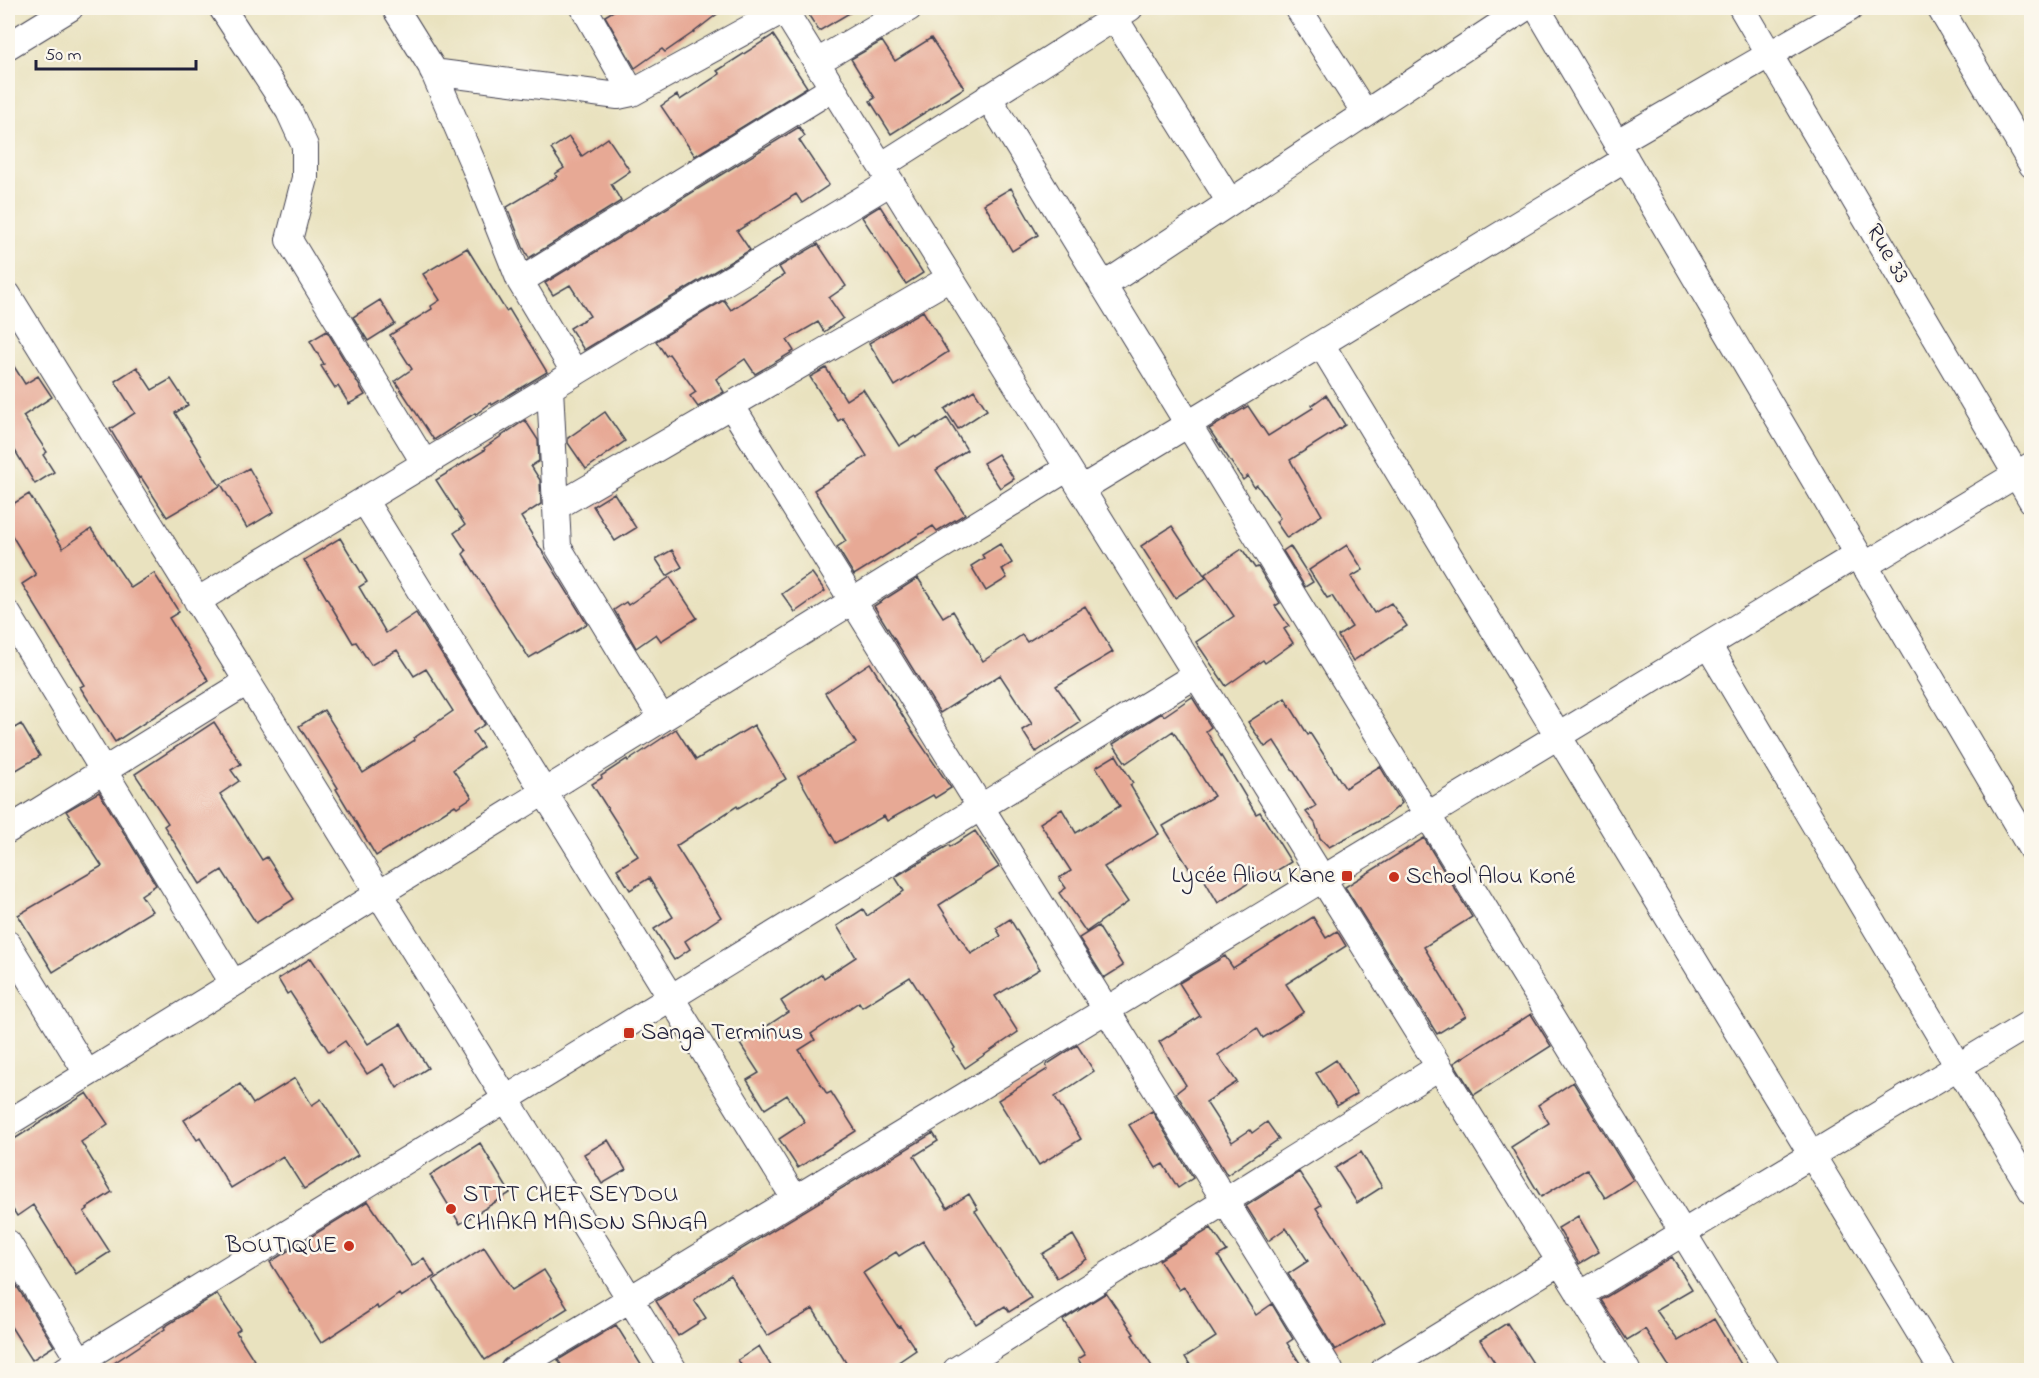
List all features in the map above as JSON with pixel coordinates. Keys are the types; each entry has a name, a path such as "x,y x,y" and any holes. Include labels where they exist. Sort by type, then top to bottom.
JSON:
{"street":[{"path":"8,46 70,8"},
{"path":"222,8 289,111 305,146 305,178 289,240 424,464"},
{"path":"395,8 433,72 475,168 520,281 575,373"},
{"path":"584,8 632,93"},
{"path":"433,72 618,96 632,93 784,8 1627,1371"},
{"path":"817,62 909,8"},
{"path":"1298,8 1365,113"},
{"path":"1103,286 1525,8"},
{"path":"1537,8 2031,850"},
{"name":"Rue 33","path":"1742,8 2024,470 2031,501"},
{"path":"8,1123 852,601 1075,479 1188,424 1321,344 1769,54 1850,8"},
{"path":"1940,8 2031,165"},
{"path":"197,601 575,373 886,174 988,98 1122,12 1230,202"},
{"path":"520,281 833,88"},
{"path":"988,98 1767,1371"},
{"path":"556,507 950,278"},
{"path":"11,310 197,601 674,1371"},
{"path":"1321,344 1942,1371"},
{"path":"550,388 558,547 662,718"},
{"path":"731,405 1330,1371"},
{"path":"513,1371 1708,645 2024,470"},
{"path":"364,500 795,1199"},
{"path":"8,614 233,983"},
{"path":"1708,645 2031,1191"},
{"path":"8,1243 77,1367 506,1099 1196,675"},
{"path":"8,830 247,682"},
{"path":"8,944 87,1073"},
{"path":"1580,1295 2031,1022"},
{"path":"956,1371 1439,1067"},
{"path":"1384,1371 1560,1262"}],"building":[{"path":"618,8 725,8 665,52 662,49 635,68 605,16"},
{"path":"804,8 858,8 819,31"},
{"path":"773,35 807,87 695,156 661,106 677,95 680,100 720,74 717,71"},
{"path":"931,38 964,88 891,134 870,101 875,98 851,59 882,41 895,61"},
{"path":"799,127 805,136 799,140 829,185 802,203 796,194 737,231 750,250 584,350 570,328 590,316 570,285 553,295 545,283"},
{"path":"569,137 582,156 608,138 630,171 611,184 621,201 529,258 507,207 557,177 555,174 564,168 551,149"},
{"path":"1011,188 1038,235 1012,251 984,204"},
{"path":"880,206 923,273 906,284 862,217"},
{"path":"818,244 846,286 829,298 843,318 824,332 818,322 787,340 794,351 755,374 745,359 716,379 724,392 698,407 690,396 696,392 669,354 666,356 656,341 724,300 731,310 784,275 779,267"},
{"path":"467,248 506,311 509,309 547,372 492,405 491,403 434,440 395,381 412,369 390,335 432,309 431,306 440,300 423,274"},
{"path":"380,300 395,324 368,341 353,317"},
{"path":"923,311 948,352 895,386 869,343"},
{"path":"327,331 365,395 349,404 338,386 335,388 321,366 324,364 310,341"},
{"path":"8,357 25,384 38,376 52,397 23,416 47,452 43,455 54,472 35,484 8,439"},
{"path":"137,367 152,390 171,379 188,405 175,413 220,486 167,517 141,477 139,478 110,429 135,413 115,381"},
{"path":"826,368 846,400 863,389 899,446 947,418 967,450 936,470 965,514 937,531 933,526 854,575 837,547 846,541 814,490 867,456 843,418 838,421 810,377"},
{"path":"974,390 987,410 958,429 945,409"},
{"path":"1326,395 1345,425 1290,460 1322,515 1287,538 1276,522 1280,518 1257,485 1254,487 1248,476 1243,480 1209,429 1248,406 1268,436 1313,408 1312,405"},
{"path":"605,412 625,441 586,469 568,443 568,438"},
{"path":"525,420 538,440 539,461 531,466 540,480 541,504 521,517 587,624 529,658 463,554 466,551 454,533 465,525 436,480 485,450 484,448"},
{"path":"998,454 1014,479 1000,488 983,463"},
{"path":"249,468 274,512 247,528 221,484"},
{"path":"614,493 636,528 615,541 593,506"},
{"path":"29,494 63,548 91,529 131,588 154,573 179,612 169,618 209,681 115,742 80,687 84,685 22,584 36,575 8,529 8,507"},
{"path":"1172,526 1206,578 1175,598 1141,546"},
{"path":"340,538 367,582 359,587 386,633 416,613 485,724 473,732 483,747 453,770 472,797 457,807 455,805 376,856 336,789 338,788 299,726 324,710 363,773 415,740 414,738 453,711 426,669 414,676 397,650 371,665 356,642 353,643 304,560"},
{"path":"1000,544 1012,563 1002,569 1007,578 986,591 971,566 984,558 982,555"},
{"path":"1347,545 1363,570 1351,577 1374,613 1391,603 1407,626 1353,661 1338,636 1352,627 1332,596 1327,598 1309,570"},
{"path":"1290,546 1313,582 1305,587 1283,551"},
{"path":"1242,549 1255,568 1258,567 1280,603 1275,606 1289,626 1284,629 1293,643 1265,663 1263,660 1226,686 1196,642 1234,616 1205,574"},
{"path":"672,550 682,567 667,576 656,559"},
{"path":"812,573 825,591 795,612 782,594"},
{"path":"670,577 697,618 661,641 656,634 636,648 614,610 626,602 628,605"},
{"path":"918,578 943,617 953,611 983,661 1022,635 1027,642 1085,606 1113,652 1056,686 1081,722 1036,752 1022,730 1032,724 1000,675 940,713 874,606"},
{"path":"870,663 951,788 935,798 933,795 887,821 884,816 836,843 798,776 856,743 825,693"},
{"path":"1192,697 1211,727 1206,731 1256,814 1260,812 1291,862 1261,880 1259,876 1218,903 1201,874 1195,878 1163,826 1214,796 1173,731 1126,763 1113,744 1162,713 1164,716"},
{"path":"1285,698 1345,788 1380,766 1402,803 1386,817 1329,847 1320,838 1315,823 1306,812 1316,806 1274,741 1265,747 1248,722"},
{"path":"214,722 241,764 231,770 239,781 220,794 262,860 267,857 294,899 256,923 222,870 200,884 164,826 168,823 135,774"},
{"path":"21,724 40,756 13,772 8,763 8,732"},
{"path":"754,725 786,779 738,808 737,806 676,846 721,917 685,941 690,949 674,960 654,929 673,917 649,878 630,890 617,869 638,856 592,784 676,729 696,760"},
{"path":"1116,755 1133,783 1130,785 1159,834 1104,867 1128,902 1086,932 1059,893 1066,888 1059,878 1071,871 1040,823 1062,809 1076,833 1120,806 1096,767"},
{"path":"99,792 156,885 141,895 152,911 53,972 18,915 102,866 66,811"},
{"path":"975,831 999,867 939,905 971,954 1001,936 996,928 1010,919 1040,969 995,996 1018,1032 965,1068 910,977 862,1007 859,1002 811,1034 815,1040 799,1050 827,1094 831,1092 856,1131 798,1168 779,1139 805,1122 787,1095 765,1109 747,1080 759,1073 740,1044 788,1012 781,1001 822,974 824,978 856,957 837,926 863,909 867,916 904,891 895,877"},
{"path":"1424,838 1472,917 1424,947 1466,1016 1437,1034 1345,887"},
{"path":"1313,917 1326,938 1337,931 1346,946 1286,984 1304,1012 1263,1038 1257,1028 1218,1055 1237,1082 1206,1102 1232,1142 1250,1130 1252,1133 1267,1122 1279,1139 1227,1175 1176,1093 1186,1085 1159,1042 1200,1016 1179,983 1225,956 1233,968"},
{"path":"1098,926 1123,966 1104,978 1079,938"},
{"path":"311,958 368,1044 401,1024 428,1068 397,1088 383,1064 367,1074 345,1041 329,1052 290,992 287,994 278,979"},
{"path":"1531,1014 1551,1046 1474,1095 1454,1063"},
{"path":"1077,1045 1094,1071 1055,1097 1081,1139 1039,1165 998,1100 1048,1069 1046,1065"},
{"path":"1336,1060 1357,1094 1337,1106 1316,1073"},
{"path":"295,1078 312,1105 321,1099 358,1155 304,1189 283,1156 231,1188 200,1138 197,1140 184,1120 240,1084 253,1104"},
{"path":"1573,1082 1633,1180 1605,1198 1587,1169 1541,1197 1511,1147 1549,1123 1538,1105"},
{"path":"87,1093 108,1124 81,1142 112,1192 84,1212 110,1252 76,1274 33,1205 17,1216 8,1202 8,1143"},
{"path":"1152,1111 1193,1178 1178,1188 1163,1164 1156,1168 1129,1125"},
{"path":"933,1133 938,1141 914,1156 947,1208 969,1194 978,1209 975,1211 1031,1298 1009,1312 1005,1306 976,1324 923,1241 899,1256 896,1252 863,1273 916,1350 885,1371 851,1371 813,1309 767,1336 730,1275 694,1300 706,1318 678,1336 656,1301"},
{"path":"608,1140 626,1170 602,1184 584,1154"},
{"path":"480,1143 510,1193 460,1224 430,1175"},
{"path":"1361,1152 1382,1187 1357,1203 1335,1168"},
{"path":"1299,1172 1321,1205 1316,1208 1348,1257 1385,1322 1335,1350 1288,1274 1308,1261 1286,1228 1268,1241 1246,1206"},
{"path":"368,1201 412,1266 424,1258 435,1276 401,1297 399,1294 378,1309 377,1306 321,1343 270,1262"},
{"path":"1578,1216 1599,1252 1579,1264 1558,1228"},
{"path":"1211,1228 1227,1251 1218,1256 1256,1315 1272,1304 1293,1339 1287,1343 1305,1371 1194,1371 1185,1357 1216,1337 1184,1287 1179,1290 1159,1260"},
{"path":"1073,1235 1087,1259 1057,1278 1042,1254"},
{"path":"484,1247 512,1290 544,1270 568,1308 485,1360 433,1280"},
{"path":"1672,1257 1692,1289 1656,1310 1678,1341 1714,1319 1745,1371 1672,1371 1645,1329 1627,1340 1601,1300"},
{"path":"8,1272 54,1346 32,1360 8,1322"},
{"path":"1106,1293 1134,1334 1132,1335 1155,1371 1085,1371 1078,1359 1085,1355 1063,1320"},
{"path":"217,1294 240,1329 236,1332 261,1371 102,1371 165,1329 164,1327"},
{"path":"1507,1323 1538,1371 1500,1371 1480,1340"},
{"path":"616,1325 645,1371 565,1371 558,1360"},
{"path":"759,1346 774,1371 745,1371 738,1360"}],"place":[{"name":"Lycée Aliou Kane","path":"1347,876"},
{"name":"School Alou Koné","path":"1394,877"},
{"name":"Sanga Terminus","path":"629,1033"},
{"name":"STTT CHEF SEYDOU CHIAKA MAISON SANGA","path":"451,1209"},
{"name":"BOUTIQUE","path":"349,1246"}]}
